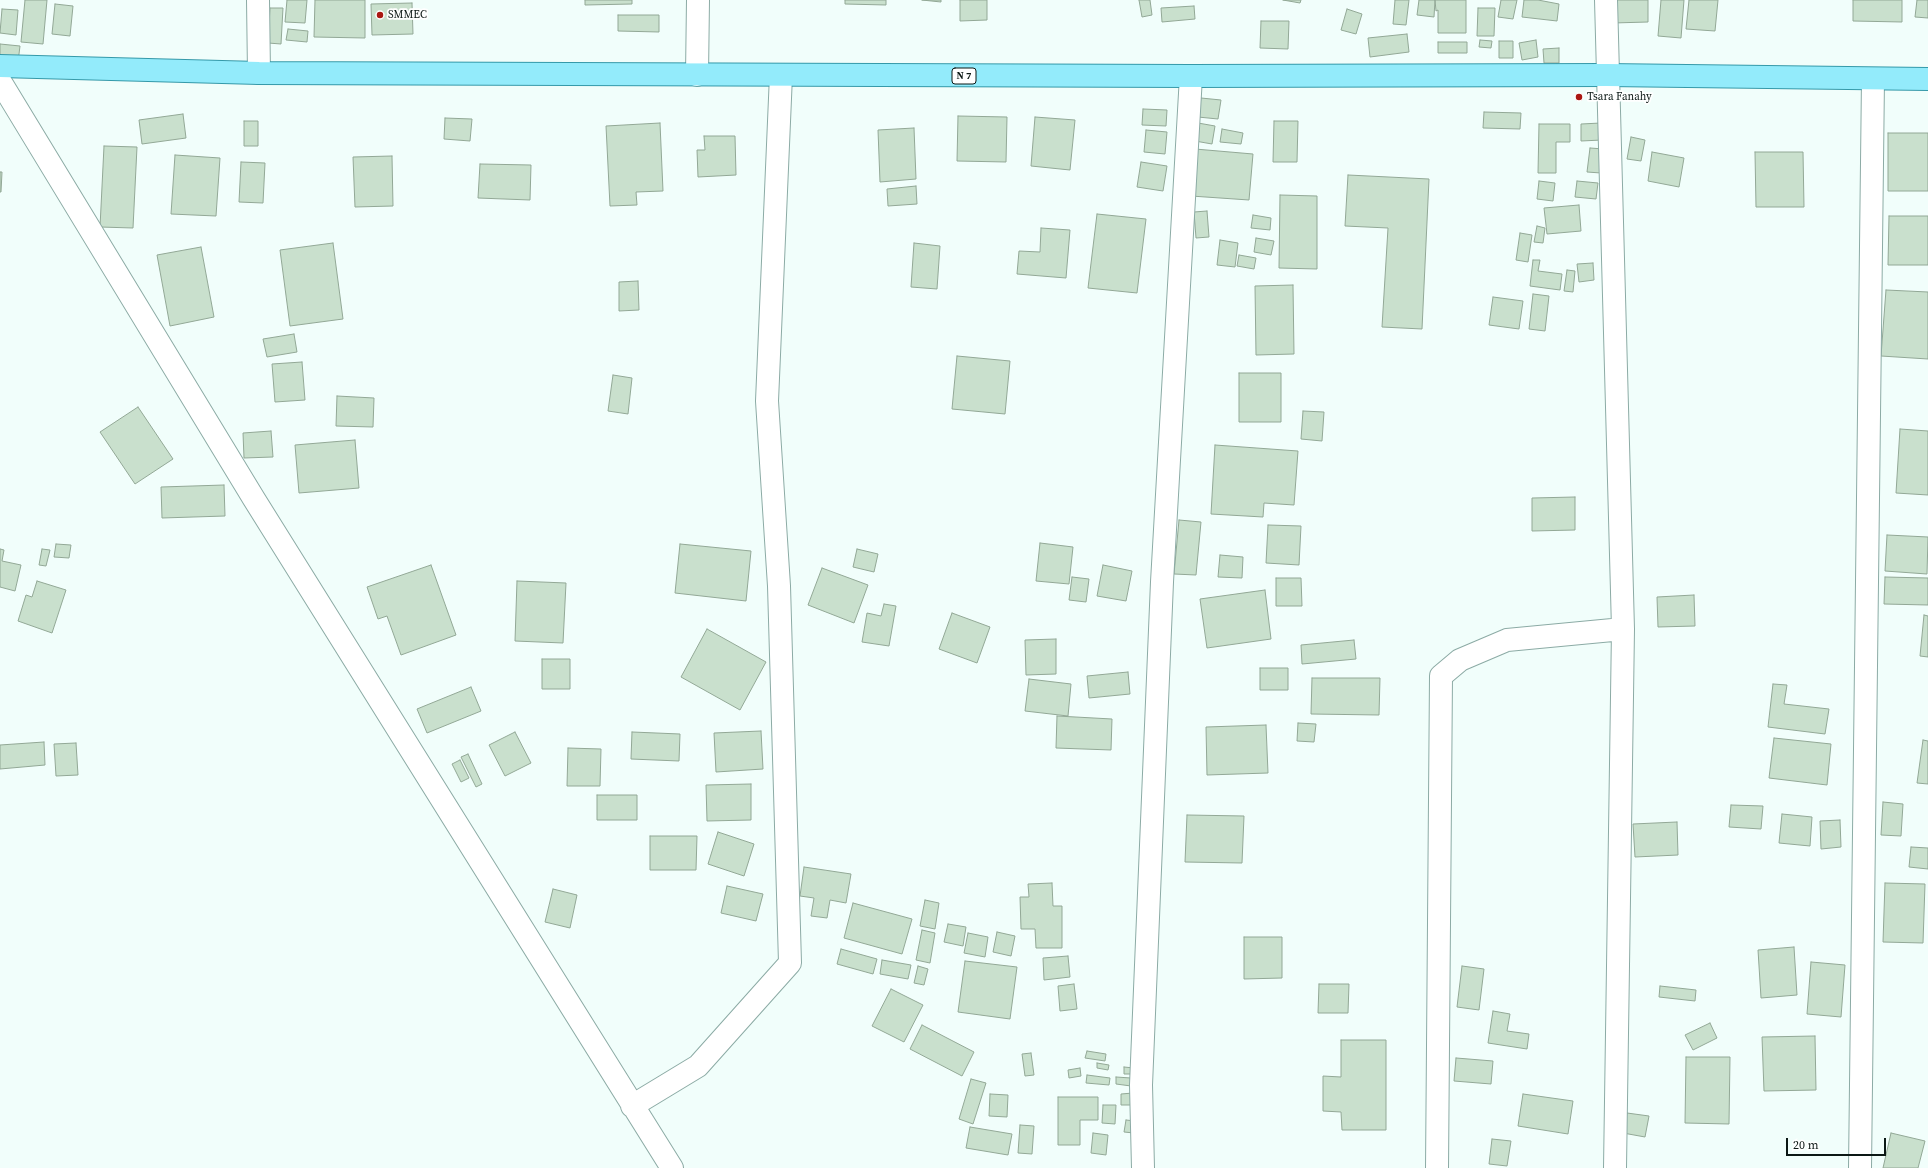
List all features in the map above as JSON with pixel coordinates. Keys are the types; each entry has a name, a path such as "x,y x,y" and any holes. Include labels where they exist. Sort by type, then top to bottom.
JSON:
{"main road":[{"name":"N 7","path":"0,66 259,73 781,76 1607,75 1928,79"}],"street":[{"path":"258,0 259,73"},
{"path":"697,75 698,0"},
{"path":"1606,0 1623,629 1615,1168"},
{"path":"632,1106 698,1066 790,963 779,586 767,401 781,76"},
{"path":"1143,1168 1141,1085 1162,582 1191,76"},
{"path":"1860,1168 1873,79"},
{"path":"0,81 254,499 672,1168"},
{"path":"1437,1168 1441,676 1460,660 1507,640 1623,629"}],"building":[{"path":"25,0 47,0 43,44 21,42"},
{"path":"287,0 307,0 305,23 285,22"},
{"path":"315,0 365,0 365,38 314,37"},
{"path":"585,0 632,0 632,4 585,5"},
{"path":"845,0 886,0 886,5 845,4"},
{"path":"922,0 941,0 941,2"},
{"path":"960,0 987,0 987,20 960,21"},
{"path":"1139,0 1150,0 1152,15 1142,17"},
{"path":"1283,0 1301,0 1300,3"},
{"path":"1395,0 1409,0 1406,25 1393,24"},
{"path":"1419,0 1435,0 1434,17 1417,15"},
{"path":"1435,0 1466,0 1466,33 1438,33 1438,10 1436,11"},
{"path":"1501,0 1517,0 1513,19 1498,17"},
{"path":"1524,0 1538,0 1559,4 1557,21 1522,17"},
{"path":"1613,0 1648,0 1648,22 1613,23"},
{"path":"1661,0 1684,0 1681,38 1658,36"},
{"path":"1689,0 1718,0 1715,31 1686,29"},
{"path":"1853,0 1902,0 1902,22 1853,21"},
{"path":"1917,0 1928,0 1928,18 1915,17"},
{"path":"412,3 413,34 372,35 371,4"},
{"path":"55,4 73,6 70,36 52,34"},
{"path":"1194,6 1195,19 1162,22 1161,8"},
{"path":"270,8 283,8 281,44 268,43"},
{"path":"1478,8 1495,8 1494,36 1477,36"},
{"path":"2,9 18,10 16,35 0,33"},
{"path":"1347,9 1362,14 1356,34 1341,30"},
{"path":"618,15 659,15 659,32 618,31"},
{"path":"1261,21 1289,21 1288,49 1260,48"},
{"path":"288,29 308,31 307,42 286,40"},
{"path":"1407,34 1409,52 1370,57 1368,38"},
{"path":"1480,40 1492,41 1491,48 1479,47"},
{"path":"1536,40 1538,57 1522,60 1519,43"},
{"path":"1499,41 1513,41 1513,58 1499,58"},
{"path":"1438,42 1467,42 1467,53 1438,53"},
{"path":"0,44 20,46 18,62 0,60"},
{"path":"1559,48 1559,63 1544,63 1543,49"},
{"path":"1201,98 1221,100 1218,119 1198,117"},
{"path":"1143,109 1167,110 1166,126 1142,125"},
{"path":"1484,112 1521,113 1520,129 1483,128"},
{"path":"183,114 186,138 142,144 139,120"},
{"path":"958,116 1007,117 1006,162 957,161"},
{"path":"1035,117 1075,120 1070,170 1031,166"},
{"path":"445,118 472,119 470,141 444,139"},
{"path":"244,121 258,121 258,146 244,146"},
{"path":"1274,121 1298,121 1297,162 1273,162"},
{"path":"660,123 663,191 636,192 637,205 610,206 606,126"},
{"path":"1198,123 1215,126 1212,144 1195,141"},
{"path":"1601,123 1602,140 1581,141 1581,124"},
{"path":"1539,124 1570,124 1570,142 1556,142 1556,173 1538,173"},
{"path":"914,128 916,179 880,182 878,130"},
{"path":"1222,129 1243,133 1241,144 1220,142"},
{"path":"1146,130 1167,132 1165,154 1144,152"},
{"path":"1888,133 1928,133 1928,191 1888,191"},
{"path":"704,136 735,136 736,175 698,177 697,150 705,150"},
{"path":"1631,137 1645,140 1641,161 1627,159"},
{"path":"104,146 137,147 133,228 100,227"},
{"path":"1590,148 1604,149 1601,173 1587,172"},
{"path":"1195,149 1253,154 1249,200 1191,196"},
{"path":"1652,152 1684,158 1679,187 1648,181"},
{"path":"1755,152 1803,152 1804,207 1756,207"},
{"path":"175,155 220,158 216,216 171,214"},
{"path":"392,156 393,206 355,207 353,157"},
{"path":"241,162 265,163 263,203 239,202"},
{"path":"1141,162 1167,166 1163,191 1137,187"},
{"path":"480,164 531,165 530,200 478,198"},
{"path":"0,172 2,172 1,192 0,192"},
{"path":"1348,175 1429,179 1422,329 1382,327 1388,228 1345,226"},
{"path":"1539,181 1555,183 1553,201 1537,199"},
{"path":"1577,181 1598,183 1596,199 1575,197"},
{"path":"916,186 917,204 888,206 887,189"},
{"path":"1280,195 1317,196 1317,269 1279,268"},
{"path":"1579,205 1581,231 1547,234 1544,208"},
{"path":"1207,211 1209,237 1196,238 1194,212"},
{"path":"1097,214 1146,219 1137,293 1088,288"},
{"path":"1253,215 1271,218 1270,230 1251,228"},
{"path":"1889,216 1928,216 1928,265 1888,265"},
{"path":"1537,226 1545,228 1543,243 1534,242"},
{"path":"1041,228 1070,230 1066,278 1017,274 1019,251 1040,252"},
{"path":"1520,233 1532,235 1528,262 1516,260"},
{"path":"1256,238 1274,241 1271,255 1254,252"},
{"path":"1220,240 1238,243 1235,267 1217,265"},
{"path":"333,243 343,319 290,326 280,250"},
{"path":"914,243 940,246 937,289 911,287"},
{"path":"201,247 214,317 170,326 157,255"},
{"path":"1239,255 1256,258 1254,269 1237,266"},
{"path":"1533,260 1540,260 1538,271 1562,274 1560,290 1530,286"},
{"path":"1593,263 1594,280 1579,282 1577,264"},
{"path":"1567,270 1575,271 1573,292 1564,291"},
{"path":"638,281 639,310 619,311 619,282"},
{"path":"1293,285 1294,354 1256,355 1255,286"},
{"path":"1886,290 1928,292 1928,359 1881,356"},
{"path":"1533,294 1549,296 1545,331 1529,329"},
{"path":"1493,297 1523,301 1519,329 1489,325"},
{"path":"294,334 297,352 267,357 263,339"},
{"path":"957,356 1010,361 1005,414 952,409"},
{"path":"302,362 305,400 275,402 272,364"},
{"path":"1239,373 1281,373 1281,422 1239,422"},
{"path":"613,375 632,378 628,414 608,411"},
{"path":"337,396 374,398 373,427 336,426"},
{"path":"138,407 173,459 135,484 100,432"},
{"path":"1303,411 1324,412 1322,441 1301,439"},
{"path":"1900,429 1928,431 1928,495 1896,493"},
{"path":"271,431 273,457 244,458 243,433"},
{"path":"355,440 359,488 299,493 295,445"},
{"path":"1215,445 1298,451 1294,505 1264,503 1263,517 1211,514"},
{"path":"224,485 225,516 162,518 161,487"},
{"path":"1575,497 1575,530 1532,531 1532,498"},
{"path":"1179,520 1201,522 1196,575 1174,574"},
{"path":"1268,525 1301,526 1299,565 1266,563"},
{"path":"1887,535 1928,537 1927,574 1885,571"},
{"path":"1040,543 1073,547 1069,584 1036,581"},
{"path":"56,544 71,545 69,558 54,557"},
{"path":"680,544 751,551 746,601 675,593"},
{"path":"0,549 4,550 2,561 21,565 15,591 0,587"},
{"path":"42,549 50,550 46,566 39,565"},
{"path":"857,549 878,554 874,572 853,567"},
{"path":"1220,555 1243,557 1242,578 1218,577"},
{"path":"431,565 456,635 401,655 387,616 378,619 367,587"},
{"path":"1103,565 1132,571 1126,601 1097,596"},
{"path":"822,568 868,585 854,623 808,605"},
{"path":"1072,577 1089,579 1086,602 1069,600"},
{"path":"1885,577 1928,578 1928,605 1884,604"},
{"path":"1276,578 1301,578 1302,606 1276,606"},
{"path":"37,581 66,590 52,633 18,621 26,595 32,597"},
{"path":"517,581 566,583 563,643 515,641"},
{"path":"1265,590 1271,639 1207,648 1200,599"},
{"path":"1694,595 1695,626 1658,627 1657,597"},
{"path":"884,604 896,606 889,646 862,642 867,613 881,616"},
{"path":"952,613 990,627 977,663 939,649"},
{"path":"1924,615 1928,616 1928,657 1920,656"},
{"path":"707,629 766,662 740,710 681,677"},
{"path":"1056,639 1056,674 1026,675 1025,640"},
{"path":"1354,640 1356,659 1302,664 1301,645"},
{"path":"542,659 570,659 570,689 542,689"},
{"path":"1260,668 1288,668 1288,690 1260,690"},
{"path":"1128,672 1130,694 1089,698 1087,676"},
{"path":"1312,678 1380,678 1379,715 1311,714"},
{"path":"1029,679 1071,684 1068,716 1025,711"},
{"path":"1773,684 1787,685 1784,704 1829,709 1825,734 1768,727"},
{"path":"471,687 481,711 427,733 417,709"},
{"path":"1057,716 1112,719 1111,750 1056,748"},
{"path":"1298,723 1316,724 1314,742 1297,741"},
{"path":"1266,725 1268,773 1207,775 1206,727"},
{"path":"761,731 763,769 716,772 714,733"},
{"path":"515,732 531,763 505,776 489,745"},
{"path":"632,732 680,734 679,761 631,759"},
{"path":"1774,738 1831,744 1827,785 1769,778"},
{"path":"1923,740 1928,741 1928,784 1917,783"},
{"path":"44,742 45,765 0,769 0,745"},
{"path":"76,743 78,775 56,776 54,744"},
{"path":"568,748 601,749 600,786 567,786"},
{"path":"468,754 482,784 476,787 461,757"},
{"path":"460,760 469,778 461,782 452,764"},
{"path":"751,784 751,820 707,821 706,785"},
{"path":"597,795 637,795 637,820 597,820"},
{"path":"1883,802 1903,804 1901,836 1881,835"},
{"path":"1731,805 1763,806 1761,829 1729,827"},
{"path":"1782,814 1812,817 1810,846 1779,843"},
{"path":"1187,815 1244,816 1242,863 1185,862"},
{"path":"1840,820 1841,847 1821,849 1820,821"},
{"path":"1677,822 1678,855 1635,857 1633,824"},
{"path":"718,832 754,844 744,876 708,864"},
{"path":"650,836 697,836 696,870 650,870"},
{"path":"1911,847 1928,848 1928,869 1909,867"},
{"path":"804,867 851,874 846,903 830,900 827,918 811,916 814,898 800,896"},
{"path":"1052,883 1053,906 1062,906 1062,948 1036,948 1035,929 1021,929 1020,897 1029,897 1028,884"},
{"path":"1885,883 1925,884 1923,943 1883,942"},
{"path":"727,886 763,894 756,921 721,913"},
{"path":"553,889 577,895 570,928 545,922"},
{"path":"925,900 939,903 935,929 920,926"},
{"path":"853,903 912,919 902,954 844,938"},
{"path":"948,924 966,927 963,946 944,942"},
{"path":"922,930 935,933 930,963 916,960"},
{"path":"997,932 1015,936 1011,956 993,952"},
{"path":"968,933 988,937 985,957 964,953"},
{"path":"1244,937 1282,937 1282,978 1244,979"},
{"path":"1794,947 1797,995 1761,998 1758,950"},
{"path":"841,949 877,959 873,974 837,964"},
{"path":"1068,956 1070,977 1044,980 1043,958"},
{"path":"882,960 911,965 908,979 880,974"},
{"path":"965,961 1017,967 1010,1019 958,1012"},
{"path":"1811,962 1845,965 1841,1017 1807,1014"},
{"path":"918,966 928,969 924,985 914,983"},
{"path":"1462,966 1484,969 1479,1010 1457,1007"},
{"path":"1074,984 1077,1009 1060,1011 1058,986"},
{"path":"1319,984 1349,984 1348,1013 1318,1013"},
{"path":"1660,986 1696,990 1695,1001 1659,997"},
{"path":"891,989 923,1005 904,1042 872,1026"},
{"path":"1493,1011 1510,1014 1507,1031 1529,1034 1527,1049 1488,1043"},
{"path":"1710,1023 1717,1038 1693,1050 1685,1035"},
{"path":"922,1025 974,1052 962,1076 910,1049"},
{"path":"1815,1036 1816,1090 1764,1091 1762,1037"},
{"path":"1341,1040 1386,1040 1386,1130 1342,1130 1341,1112 1323,1111 1323,1076 1341,1077"},
{"path":"1087,1051 1106,1054 1105,1061 1085,1058"},
{"path":"1031,1053 1034,1075 1025,1076 1022,1054"},
{"path":"1686,1057 1730,1057 1729,1124 1685,1123"},
{"path":"1456,1058 1493,1061 1491,1084 1454,1081"},
{"path":"1097,1063 1109,1065 1108,1070 1097,1068"},
{"path":"1124,1067 1134,1068 1133,1074 1124,1074"},
{"path":"1080,1068 1081,1076 1069,1078 1068,1070"},
{"path":"1087,1075 1110,1078 1109,1085 1086,1083"},
{"path":"1116,1077 1131,1078 1131,1086 1116,1084"},
{"path":"971,1079 986,1083 973,1124 959,1119"},
{"path":"1133,1093 1133,1105 1121,1105 1121,1094"},
{"path":"990,1094 1008,1095 1007,1117 989,1116"},
{"path":"1523,1094 1573,1101 1568,1134 1518,1126"},
{"path":"1058,1097 1098,1097 1098,1120 1080,1120 1080,1145 1058,1145"},
{"path":"1103,1105 1116,1105 1115,1124 1102,1123"},
{"path":"1627,1113 1649,1116 1645,1137 1623,1133"},
{"path":"1126,1120 1135,1121 1134,1133 1124,1132"},
{"path":"1020,1125 1034,1126 1032,1154 1018,1153"},
{"path":"970,1127 1012,1134 1008,1155 966,1148"},
{"path":"1093,1133 1108,1135 1106,1155 1091,1153"},
{"path":"1891,1133 1925,1141 1918,1168 1883,1168"},
{"path":"1492,1139 1511,1141 1507,1166 1489,1164"}],"place":[{"name":"SMMEC","path":"380,15"},
{"name":"Tsara Fanahy","path":"1579,97"}]}
